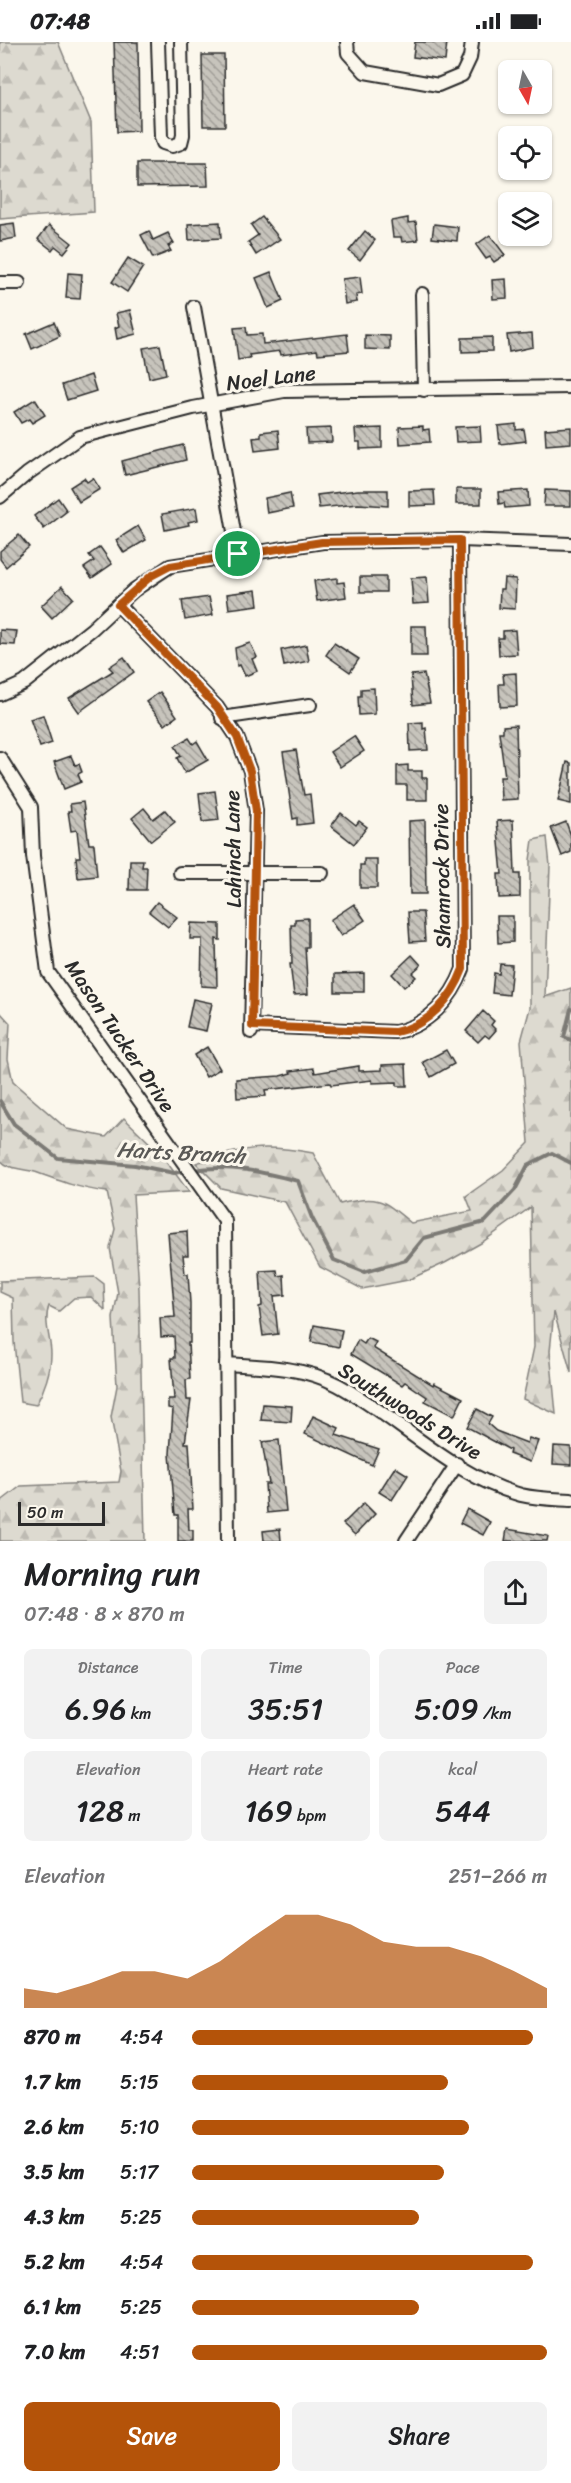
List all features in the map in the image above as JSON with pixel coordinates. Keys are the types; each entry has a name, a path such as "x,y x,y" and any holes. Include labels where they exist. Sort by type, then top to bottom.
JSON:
{"street":[{"path":"158,42 161,137 163,143 172,146 181,143 183,135 181,42"},
{"path":"347,42 348,53 365,72 438,85 462,75 470,58 472,42"},
{"path":"0,283 19,284"},
{"path":"422,294 424,390"},
{"path":"194,307 238,554"},
{"name":"Noel Lane","path":"0,497 27,474 80,437 210,405 284,391 571,387"},
{"path":"0,694 24,682 151,576 170,566 322,542 460,540 571,544"},
{"name":"Shamrock Drive","path":"251,1030 395,1032 410,1029 423,1022 456,988 463,969 460,540"},
{"name":"Lahinch Lane","path":"118,605 217,707 222,718 237,737 250,771 256,811 251,1030"},
{"path":"222,718 310,705"},
{"name":"Mason Tucker Drive","path":"0,758 31,807 33,856 48,972 225,1221 228,1541"},
{"path":"180,873 322,873"},
{"name":"Southwoods Drive","path":"226,1364 300,1371 337,1384 457,1464 499,1487 523,1495 571,1500"},
{"path":"406,1541 457,1464"}],"green space":[{"path":"0,42 58,42 91,122 94,212 0,219"},
{"path":"547,837 550,866 545,997 571,988 571,1373 554,1312 550,1351 556,1414 523,1399 534,1347 531,1207 481,1243 445,1263 408,1280 362,1289 320,1267 285,1202 221,1188 196,1163 241,1150 267,1148 313,1153 340,1204 363,1200 379,1201 411,1223 472,1211 466,1196 503,1170 529,1143 521,1041 530,1008 530,860 533,840"},
{"path":"0,1012 10,1023 8,1059 13,1082 67,1129 106,1137 124,1118 160,1153 189,1192 133,1195 139,1289 145,1541 0,1541 0,1502 21,1486 119,1482 121,1471 111,1417 117,1386 113,1318 118,1293 110,1248 115,1229 107,1192 62,1182 35,1172 12,1167 0,1160"},
{"path":"95,1277 104,1284 105,1310 91,1297 74,1298 59,1311 49,1306 47,1324 51,1354 46,1381 36,1405 20,1402 14,1342 13,1298 0,1292 0,1281"}],"building":[{"path":"114,42 138,42 139,131 117,132"},
{"path":"415,42 447,42 445,61 413,57"},
{"path":"202,55 224,55 225,126 203,126"},
{"path":"137,163 207,163 208,186 137,187"},
{"path":"262,217 280,239 256,255 248,242 258,235 251,225"},
{"path":"408,218 408,223 416,222 418,240 402,242 401,237 393,237 391,221"},
{"path":"220,222 221,238 189,240 188,224"},
{"path":"14,223 16,238 0,241 0,225"},
{"path":"434,224 458,227 457,241 432,238"},
{"path":"49,225 72,243 64,253 55,246 52,250 38,239"},
{"path":"149,231 153,240 168,233 174,243 168,246 171,251 153,258 141,235"},
{"path":"365,231 375,240 360,260 349,251"},
{"path":"490,235 505,255 494,262 490,257 486,259 476,245"},
{"path":"128,258 143,267 127,292 112,282"},
{"path":"271,272 283,301 268,308 256,278"},
{"path":"68,273 82,274 80,299 66,298"},
{"path":"360,277 362,294 356,295 357,302 345,304 342,279"},
{"path":"506,279 507,298 493,299 492,280"},
{"path":"130,310 136,334 117,339 115,328 119,326 116,313"},
{"path":"54,322 60,336 32,349 26,334"},
{"path":"246,327 247,335 262,334 263,344 347,334 349,351 318,354 317,350 281,355 280,351 249,355 250,358 238,360 234,328"},
{"path":"532,333 533,347 509,352 507,335"},
{"path":"365,335 390,336 390,350 365,349"},
{"path":"492,337 492,351 462,352 462,338"},
{"path":"160,345 166,374 149,378 143,348"},
{"path":"91,375 96,391 67,400 62,385"},
{"path":"35,399 45,415 32,423 29,419 21,423 14,412"},
{"path":"516,424 516,430 524,429 526,441 500,444 498,426"},
{"path":"423,426 423,430 429,429 430,442 400,444 399,427"},
{"path":"480,426 481,441 456,442 455,427"},
{"path":"571,427 571,443 546,445 545,429"},
{"path":"331,428 332,442 307,443 306,429"},
{"path":"382,428 382,448 360,449 360,442 356,442 355,429"},
{"path":"278,430 280,448 255,451 253,438 261,437 261,432"},
{"path":"183,445 186,460 125,475 122,461"},
{"path":"84,478 87,482 93,478 100,489 79,502 70,487"},
{"path":"456,489 481,489 481,504 456,504"},
{"path":"358,490 388,490 388,506 358,504 319,508 317,495"},
{"path":"434,490 435,505 409,506 409,491"},
{"path":"528,490 529,506 505,508 504,503 499,504 498,492"},
{"path":"545,490 571,491 571,506 544,506"},
{"path":"290,493 293,508 267,513 265,498"},
{"path":"58,498 67,511 44,529 34,516"},
{"path":"196,508 198,520 188,522 189,525 165,530 162,514"},
{"path":"138,526 146,540 124,553 116,540"},
{"path":"19,535 29,547 6,567 0,559 0,551"},
{"path":"100,547 112,564 92,578 84,568 94,561 89,555"},
{"path":"360,577 386,577 386,592 360,592"},
{"path":"427,577 429,603 413,604 411,578"},
{"path":"337,578 337,583 344,582 346,597 317,601 314,581"},
{"path":"504,578 516,579 515,609 499,608 500,589 503,589"},
{"path":"62,586 73,598 52,618 41,606"},
{"path":"256,590 258,605 229,609 227,594"},
{"path":"209,597 213,615 185,620 182,601"},
{"path":"411,626 426,626 427,656 411,656"},
{"path":"0,630 17,631 15,645 0,644"},
{"path":"515,630 517,654 499,655 498,638 503,638 503,631"},
{"path":"250,643 257,657 252,659 257,671 245,676 240,665 237,666 235,648"},
{"path":"334,643 359,659 350,672 326,655"},
{"path":"306,645 309,661 284,666 281,650"},
{"path":"124,657 134,672 79,712 69,698 113,671 109,667"},
{"path":"516,673 517,706 500,707 499,684 504,684 503,674"},
{"path":"424,674 430,703 413,705 411,675"},
{"path":"374,688 375,714 359,715 358,696 361,696 361,689"},
{"path":"160,692 177,716 165,725 146,702"},
{"path":"43,715 52,743 40,747 30,719"},
{"path":"423,722 423,729 426,728 428,750 410,751 409,723"},
{"path":"516,725 518,799 501,800 500,777 505,777 499,732 503,732 503,726"},
{"path":"354,736 364,751 340,767 330,752"},
{"path":"189,738 193,744 197,741 208,760 185,773 177,758 181,756 175,746"},
{"path":"296,750 304,795 310,794 313,823 297,825 297,818 293,819 283,752"},
{"path":"71,756 75,765 79,764 82,772 78,774 81,782 64,789 54,762"},
{"path":"567,762 571,763 571,804 558,801"},
{"path":"408,765 408,771 422,771 422,778 427,778 427,800 407,800 407,785 397,785 397,766"},
{"path":"215,791 219,820 202,822 199,793"},
{"path":"83,802 89,844 94,844 97,876 78,878 76,857 80,857 77,830 71,831 68,811 71,811 70,804"},
{"path":"144,808 153,819 165,810 175,822 151,841 132,818"},
{"path":"341,813 356,825 359,821 367,827 354,844 331,826"},
{"path":"425,820 426,894 410,894 409,821"},
{"path":"513,820 515,874 520,874 520,897 499,898 498,874 502,874 497,821"},
{"path":"566,822 571,836 571,852 562,856 551,828"},
{"path":"364,859 377,859 377,888 360,888 360,865 364,865"},
{"path":"130,860 143,860 142,867 147,867 146,890 129,890"},
{"path":"157,902 177,917 168,927 149,912"},
{"path":"354,904 365,920 341,936 330,920"},
{"path":"408,912 423,912 425,941 410,942"},
{"path":"497,916 513,916 513,942 498,943"},
{"path":"308,918 308,947 305,947 308,994 294,995 290,964 292,964 291,925 295,925 295,919"},
{"path":"191,923 220,924 220,940 216,939 217,987 201,986 202,939 190,939"},
{"path":"412,955 421,965 412,973 416,977 404,987 392,974"},
{"path":"500,964 512,965 509,995 492,993 494,973 499,974"},
{"path":"364,973 364,992 335,992 335,974"},
{"path":"193,999 212,1003 206,1031 187,1027"},
{"path":"483,1011 494,1021 491,1025 496,1030 489,1038 485,1035 478,1042 466,1031"},
{"path":"207,1047 220,1069 206,1077 194,1055"},
{"path":"446,1050 454,1064 431,1077 423,1062"},
{"path":"406,1064 407,1086 397,1086 397,1082 372,1083 372,1080 265,1090 266,1096 237,1098 236,1079 280,1076 291,1073 290,1071 314,1068 315,1073 359,1066 359,1071 382,1070 382,1065"},
{"path":"187,1231 188,1255 183,1255 185,1274 188,1274 190,1303 190,1343 188,1343 190,1379 186,1380 187,1400 191,1400 185,1443 189,1443 193,1509 188,1509 189,1530 193,1530 193,1541 178,1541 178,1515 175,1515 170,1454 173,1409 168,1408 168,1399 174,1399 171,1358 175,1358 174,1336 161,1337 160,1318 175,1317 168,1233"},
{"path":"277,1270 278,1276 284,1275 285,1295 274,1296 278,1334 263,1336 259,1307 262,1306 260,1271"},
{"path":"314,1325 342,1330 339,1347 311,1342"},
{"path":"368,1338 376,1342 373,1348 433,1385 434,1383 463,1398 454,1416 425,1401 427,1397 405,1382 402,1385 351,1354 358,1340 364,1344"},
{"path":"263,1404 292,1406 291,1422 261,1420"},
{"path":"477,1409 492,1417 488,1424 496,1431 527,1443 529,1438 538,1441 530,1462 509,1454 510,1450 467,1427"},
{"path":"313,1416 339,1428 336,1435 379,1449 372,1465 305,1434"},
{"path":"279,1440 286,1511 267,1513 265,1484 269,1484 262,1442"},
{"path":"554,1446 571,1447 571,1465 553,1464"},
{"path":"395,1467 408,1475 392,1500 379,1492"},
{"path":"364,1503 375,1514 355,1535 343,1524"},
{"path":"467,1509 490,1522 483,1535 460,1523"},
{"path":"280,1529 281,1541 264,1541 263,1531"},
{"path":"507,1529 548,1536 547,1541 505,1541"}],"waterway":[{"path":"571,1009 564,1037 571,1040"},
{"name":"Harts Branch","path":"0,1101 14,1124 58,1158 135,1165 174,1173 185,1171"},
{"name":"Harts Branch","path":"193,1170 233,1168 298,1181 312,1218 334,1260 364,1272 406,1260 424,1238 485,1222 515,1190 528,1165 552,1153 571,1163"}],"route":[{"path":"460,540 463,969 456,988 423,1022 410,1029 395,1032 252,1026 256,811 250,771 237,737 222,718 217,707 118,605 151,576 170,566 238,554 322,542 460,540"}]}
